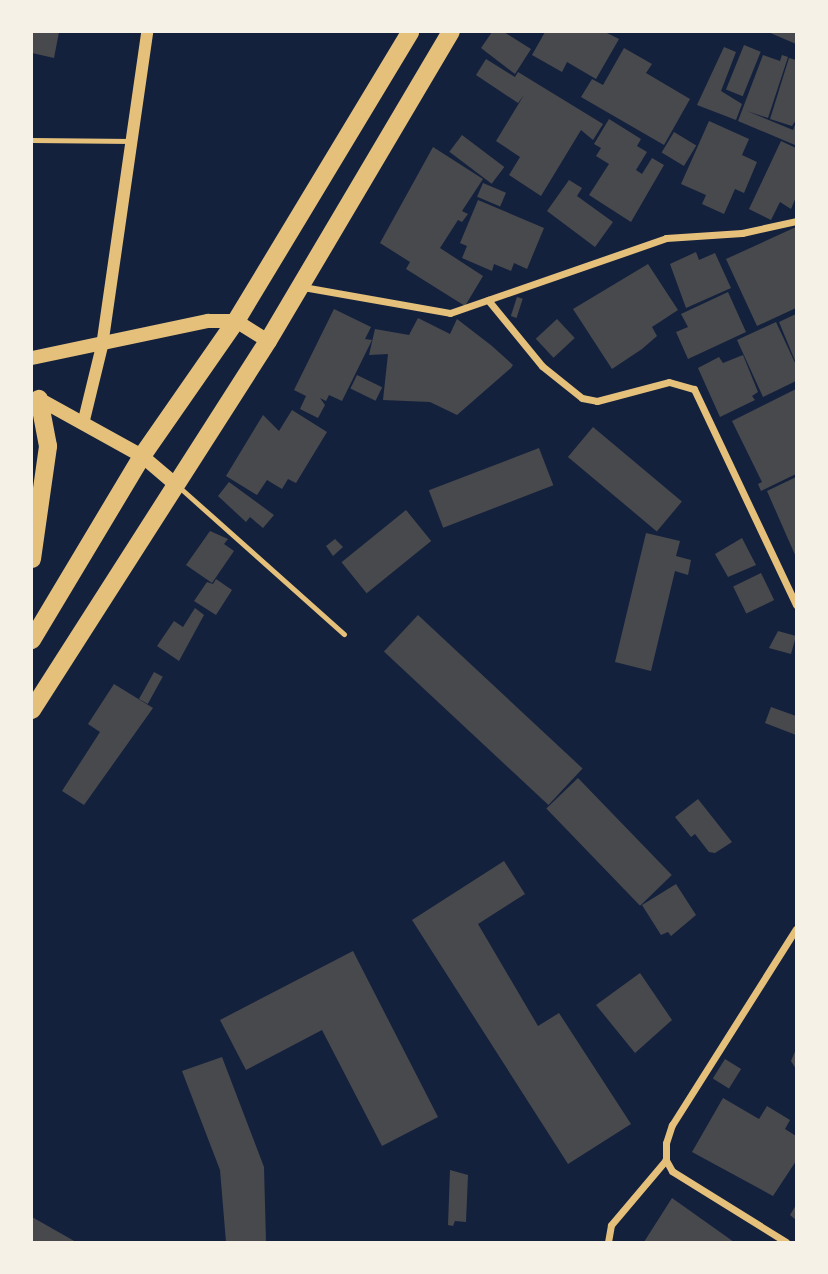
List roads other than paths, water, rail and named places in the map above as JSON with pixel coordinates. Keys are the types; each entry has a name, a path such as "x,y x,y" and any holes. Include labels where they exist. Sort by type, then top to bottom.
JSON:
{"main road":[{"path":"32,640 142,456 236,321 410,32"},
{"path":"32,710 268,341 451,32"},
{"path":"32,358 208,321 236,321 268,341"},
{"path":"35,400 142,456 175,484"},
{"path":"32,559 48,446 35,400"}],"street":[{"path":"83,424 102,345 147,32"},
{"path":"299,286 450,313 666,238 742,233 796,221"},
{"path":"488,300 542,366 582,398 597,401 669,382 694,389 796,605"},
{"path":"608,1242 611,1225 666,1160 673,1125 796,929"},
{"path":"666,1160 686,1181 786,1242"}],"lane":[{"path":"32,140 132,141"},
{"path":"175,484 344,634"}]}
